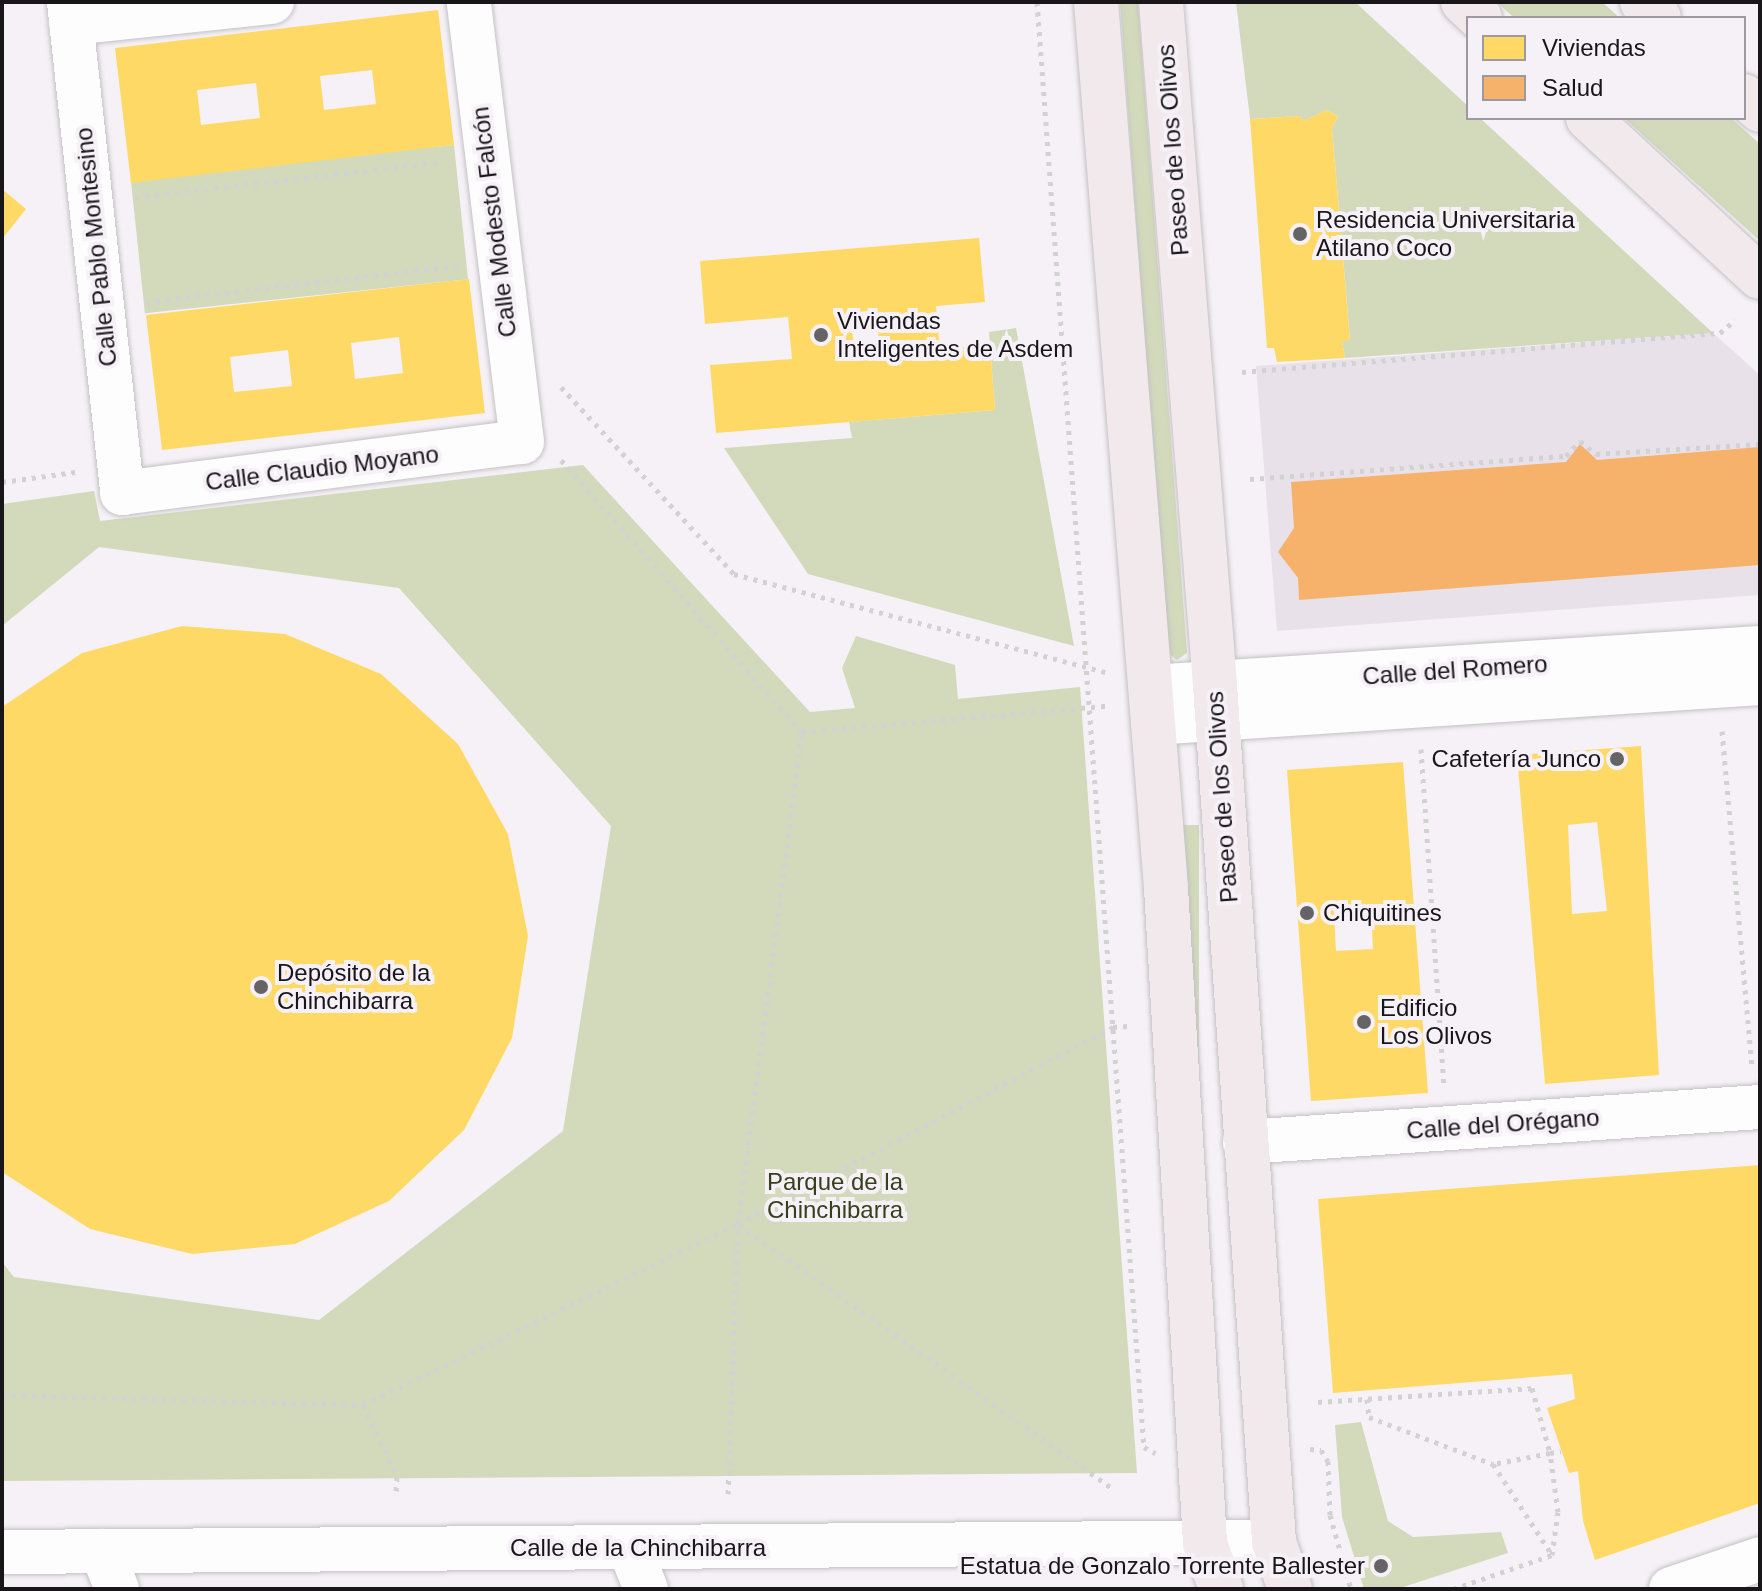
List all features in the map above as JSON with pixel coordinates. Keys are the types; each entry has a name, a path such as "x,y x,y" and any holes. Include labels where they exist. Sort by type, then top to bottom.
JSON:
{"main road":[{"path":"1096,2 1152,705 1205,1543 1221,1589"},
{"name":"Paseo de los Olivos","path":"1161,2 1216,702 1274,1542 1290,1589"},
{"path":"1463,2 1478,16"},
{"path":"1642,2 1657,16"},
{"path":"1590,120 1760,277"}],"street":[{"path":"70,12 272,2"},
{"name":"Calle Modesto Falcón","path":"469,2 522,442"},
{"name":"Calle Pablo Montesino","path":"70,12 121,479"},
{"name":"Calle Claudio Moyano","path":"121,479 522,442"},
{"name":"Calle del Romero","path":"1216,702 1760,648"},
{"name":"Calle del Romero","path":"1152,705 1760,683"},
{"name":"Calle del Orégano","path":"1245,1142 1756,1092"},
{"name":"Calle de la Chinchibarra","path":"2,1552 110,1570 630,1549 1274,1542"},
{"path":"630,1549 646,1589"},
{"path":"1671,1589 1760,1559"}],"path":[{"path":"1037,2 1144,1447 1164,1460"},
{"path":"90,202 486,156"},
{"path":"102,306 498,261"},
{"path":"1242,372 1720,333 1735,320"},
{"path":"513,375 554,380 734,574 1105,672"},
{"path":"1250,479 1566,456 1580,441 1596,454 1760,444"},
{"path":"522,442 555,454 802,732 738,1224 728,1494"},
{"path":"2,482 121,479"},
{"path":"802,732 1108,706"},
{"path":"1722,731 1756,1092"},
{"path":"1420,748 1445,1100"},
{"path":"2,1395 363,1405 738,1224 1113,1027 1128,1026"},
{"path":"738,1224 1114,1490"},
{"path":"1318,1402 1532,1388 1550,1453 1558,1512 1552,1555"},
{"path":"1367,1399 1369,1417 1493,1464 1561,1451"},
{"path":"363,1405 397,1477 396,1493"},
{"path":"1298,1448 1321,1450 1328,1461 1330,1515 1351,1589"},
{"path":"1493,1464 1552,1555"},
{"path":"1453,1589 1552,1555"}],"shaded area":[{"path":"1713,333 1760,375 1760,595 1277,631 1256,366"}],"green space":[{"path":"1120,2 1138,2 1187,653 1177,660 1168,653"},
{"path":"1236,2 1355,2 1466,104 1466,120 1482,120 1713,333 1345,358 1342,341 1350,339 1332,128 1338,116 1327,110 1303,121 1301,116 1250,119"},
{"path":"1497,2 1602,2 1618,16 1512,16"},
{"path":"1626,120 1733,120 1760,144 1760,241"},
{"path":"454,145 468,279 145,313 131,179"},
{"path":"1016,328 1074,646 808,574 724,448 852,438 849,422 995,410 989,332"},
{"name":"Parque de la Chinchibarra","path":"583,465 810,712 855,708 842,668 856,636 955,665 958,699 1080,687 1137,1473 2,1481 2,1262 14,1277 319,1320 563,1131 611,826 399,588 99,547 2,626 2,504 94,491 100,521"},
{"path":"1181,825 1199,825 1199,1432 1181,1432"},
{"path":"1361,1422 1388,1521 1413,1537 1501,1532 1508,1553 1397,1589 1364,1589 1342,1517 1335,1425"}],"building: Viviendas":[{"path":"438,10 454,145 131,183 115,48","holes":["372,70 376,104 324,110 320,76","256,83 260,118 201,125 197,90"]},
{"name":"Residencia Universitaria Atilano Coco","path":"1327,110 1338,116 1332,128 1350,340 1342,341 1345,358 1277,362 1274,348 1267,348 1250,119 1301,116 1303,121"},
{"path":"2,189 26,209 2,239"},
{"name":"Viviendas Inteligentes de Asdem","path":"979,238 985,302 936,306 940,349 990,345 995,410 716,433 710,365 792,359 788,317 705,324 700,261","holes":["876,310 880,353 855,356 850,313"]},
{"path":"469,279 485,413 162,450 146,315","holes":["399,337 403,373 355,379 351,343","288,350 292,386 234,392 230,357"]},
{"name":"Depósito de la Chinchibarra","path":"182,626 285,634 381,674 458,744 508,834 528,936 512,1038 464,1130 389,1201 295,1244 192,1254 90,1229 2,1172 2,707 82,653"},
{"path":"1641,746 1659,1075 1545,1084 1517,755","holes":["1597,822 1607,911 1572,914 1568,825"]},
{"path":"1403,762 1428,1093 1311,1101 1287,770","holes":["1371,911 1373,949 1336,951 1334,914"]},
{"path":"1760,1165 1760,1503 1595,1560 1583,1521 1578,1471 1569,1473 1547,1408 1575,1399 1572,1374 1333,1393 1318,1199"}],"building: Salud":[{"path":"1580,444 1597,460 1760,447 1760,565 1299,600 1298,578 1278,552 1294,528 1291,482 1566,462"}],"place":[{"name":"Residencia Universitaria Atilano Coco","path":"1300,234"},
{"name":"Viviendas Inteligentes de Asdem","path":"821,335"},
{"name":"Cafetería Junco","path":"1617,759"},
{"name":"Chiquitines","path":"1307,913"},
{"name":"Depósito de la Chinchibarra","path":"261,987"},
{"name":"Edificio Los Olivos","path":"1364,1022"},
{"name":"Estatua de Gonzalo Torrente Ballester","path":"1381,1566"}]}
